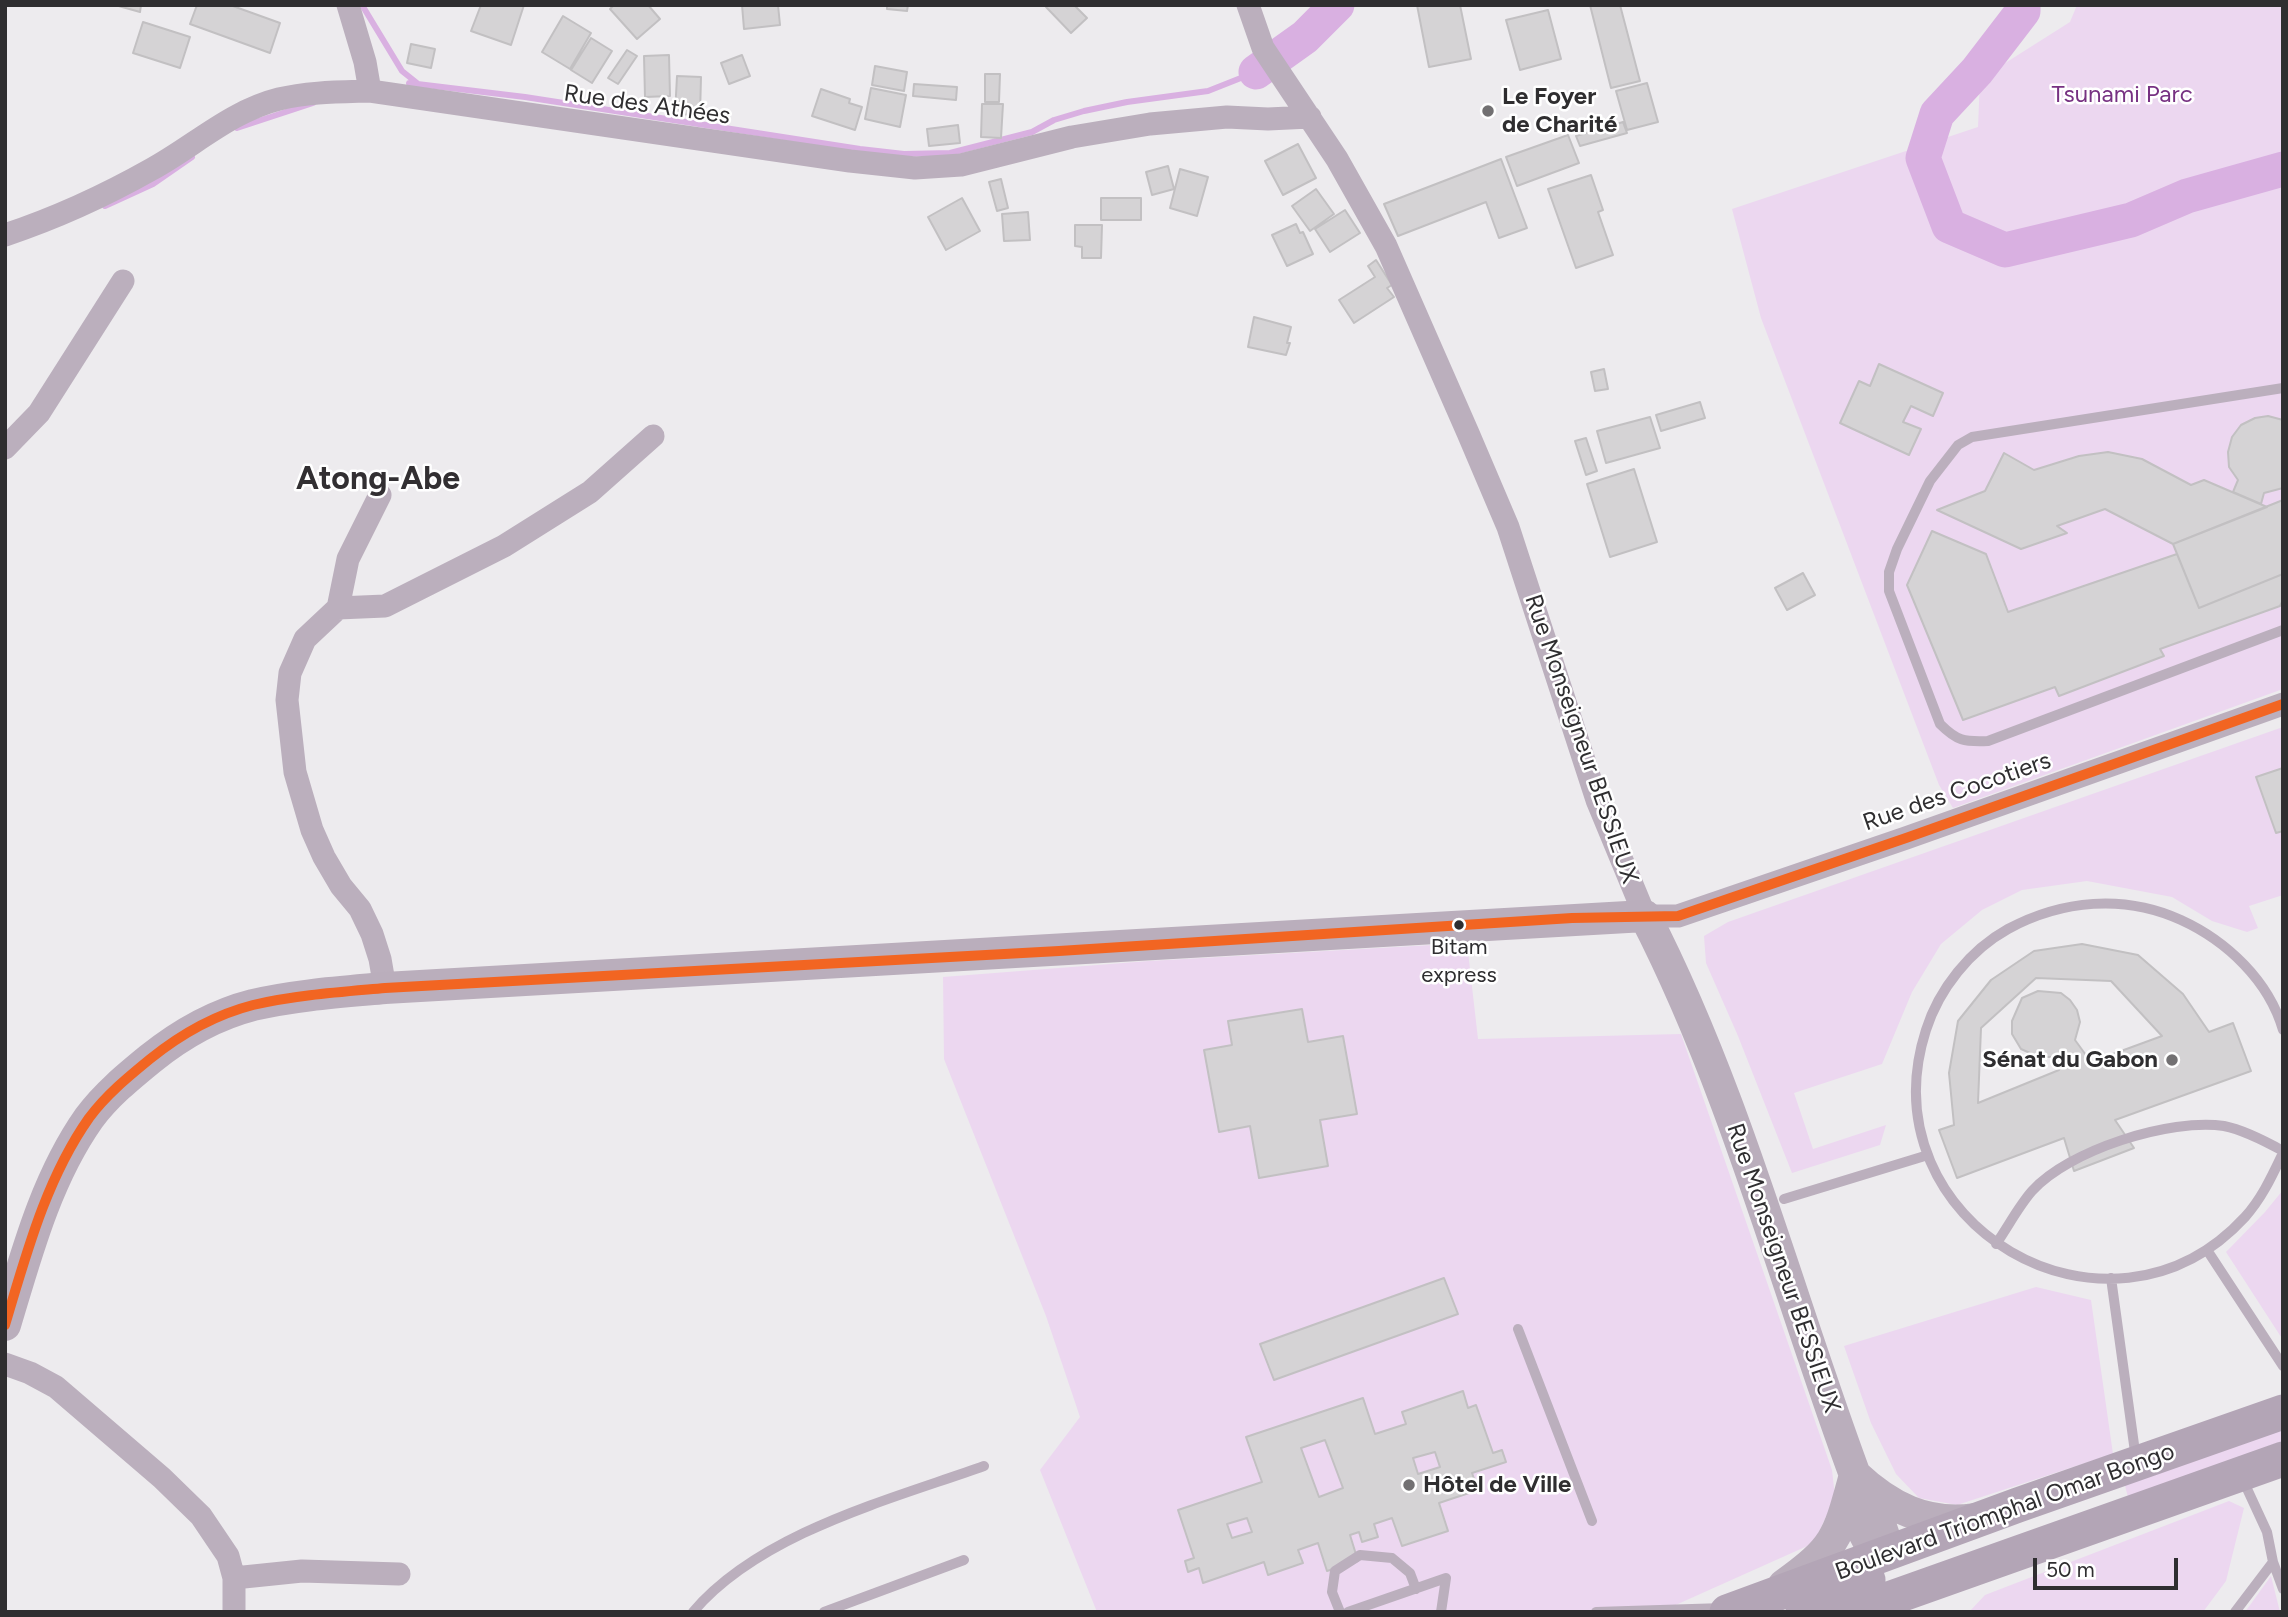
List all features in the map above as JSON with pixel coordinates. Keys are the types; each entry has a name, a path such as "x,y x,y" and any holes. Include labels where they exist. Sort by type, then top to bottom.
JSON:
{"main road":[{"name":"Boulevard Triomphal Omar Bongo","path":"1743,1606 2283,1412"},
{"name":"Boulevard Triomphal Omar Bongo","path":"1852,1612 2283,1459"},
{"path":"1803,1612 1856,1592 1867,1581 1883,1555 1913,1565 1935,1564 2088,1513 2141,1509"},
{"path":"1935,1612 1950,1589 1972,1568"}],"street":[{"path":"348,5 365,62 370,91"},
{"name":"Rue Monseigneur BESSIEUX","path":"1248,5 1263,48 1356,190 1386,246 1508,527 1597,800 1645,916 1671,967 1711,1062 1856,1477 1885,1542 1883,1555"},
{"name":"Rue des Athées","path":"5,235 53,217 118,187 252,109 299,95 370,91 850,161 915,168 961,165 1072,137 1150,124 1227,117 1310,117"},
{"path":"11,434 40,413 122,281"},
{"path":"338,608 385,606 504,546 590,492 653,436"},
{"path":"380,495 348,559 338,608 305,639 290,673 287,700 295,772 312,830 324,857 359,909 372,934 385,988"},
{"name":"Rue des Cocotiers","path":"1645,916 1678,916 2283,704"},
{"path":"5,1325 24,1261 54,1184 69,1151 89,1118 121,1083 168,1044 205,1022 252,1005 303,996 385,988 1645,916"},
{"path":"5,1364 56,1387 162,1478 201,1516 228,1556 234,1578 234,1612"},
{"path":"1743,1606 1812,1565 1827,1550 1841,1523 1856,1477 1895,1506 1916,1515 1947,1520 1985,1517"},
{"path":"234,1578 302,1571 399,1574"}],"lane":[{"path":"2283,388 1972,438 1958,445 1930,481 1889,572 1889,591 1940,724 1952,736 1966,742 1988,741 2283,630"},
{"path":"1996,1244 2032,1191 2051,1175 2102,1146 2150,1131 2186,1124 2225,1126 2259,1138 2283,1152 2268,1186 2246,1216 2207,1250 2157,1271 2111,1278 2060,1273 2018,1257 1996,1244 1972,1224 1950,1198 1928,1155 1920,1132 1916,1083 1920,1048 1931,1015 1949,984 1971,957 1998,934 2029,918 2063,907 2098,903 2133,905 2167,913 2200,928 2228,949 2250,971 2268,996 2283,1030"},
{"path":"1784,1199 1928,1155"},
{"path":"2207,1250 2283,1366"},
{"path":"2111,1278 2137,1464"},
{"path":"1518,1328 1591,1521"},
{"path":"693,1612 741,1567 787,1541 890,1499 984,1466"},
{"path":"2240,1474 2267,1532 2273,1562 2283,1589"},
{"path":"1340,1612 1332,1592 1335,1571 1360,1555 1392,1558 1410,1573 1416,1589"},
{"path":"824,1612 964,1560"},
{"path":"2235,1612 2273,1562"},
{"path":"1348,1612 1446,1578 1441,1612"},
{"path":"1596,1612 1743,1606"}],"green space":[{"name":"Tsunami Parc","path":"2077,5 2283,5 2283,689 1953,808 1939,785 1761,318 1732,209 1978,127 1980,79 2070,22"},
{"path":"2283,727 2283,768 2256,778 2276,833 2283,831 2283,895 2249,906 2258,928 2247,932 2212,921 2172,897 2087,881 2022,890 1982,910 1941,944 1912,992 1882,1064 1794,1093 1813,1149 1886,1125 1880,1145 1792,1173 1706,963 1704,936 1728,922"},
{"path":"1467,943 1478,1039 1681,1034 1832,1470 1835,1497 1814,1543 1660,1612 1097,1612 1040,1470 1080,1417 1046,1316 944,1059 943,977 1149,961"},
{"path":"2283,1190 2283,1340 2226,1252"},
{"path":"2036,1287 2091,1300 2113,1454 1957,1505 1919,1498 1896,1474 1871,1423 1844,1346"},
{"path":"2283,1427 2283,1441 2128,1497 2124,1482"},
{"path":"2229,1501 2244,1508 2226,1581 2203,1612 1969,1612 1985,1595"},
{"path":"2271,1576 2280,1612 2245,1612"}],"building":[{"path":"115,5 141,5 140,12"},
{"path":"197,5 230,5 280,23 270,53 190,24"},
{"path":"481,5 524,5 511,45 471,31"},
{"path":"614,5 648,5 660,19 637,39 610,9"},
{"path":"742,5 778,5 780,25 744,29"},
{"path":"887,5 908,5 907,11 887,9"},
{"path":"1074,5 1087,18 1071,33 1046,7"},
{"path":"1417,5 1460,5 1471,59 1429,67"},
{"path":"1590,5 1620,5 1640,81 1611,88"},
{"path":"1548,10 1561,59 1520,70 1506,20"},
{"path":"563,16 591,33 570,69 542,52"},
{"path":"143,22 190,37 180,68 133,53"},
{"path":"591,38 612,51 592,83 571,70"},
{"path":"411,44 435,49 431,68 407,63"},
{"path":"627,50 637,56 618,84 608,78"},
{"path":"669,55 670,96 645,97 644,56"},
{"path":"742,55 750,76 729,84 721,63"},
{"path":"875,66 907,72 904,91 872,85"},
{"path":"985,74 1000,74 999,102 985,102"},
{"path":"677,76 701,77 700,115 675,114"},
{"path":"1647,83 1658,122 1627,130 1616,91"},
{"path":"914,84 957,87 956,100 913,96"},
{"path":"871,88 906,95 900,127 865,119"},
{"path":"821,89 850,99 849,103 862,107 855,130 812,116"},
{"path":"982,104 1003,104 1001,138 981,137"},
{"path":"1623,122 1627,133 1580,146 1576,136"},
{"path":"958,125 960,143 929,146 927,129"},
{"path":"1568,135 1579,163 1517,186 1506,157"},
{"path":"1298,144 1316,178 1283,195 1265,161"},
{"path":"1501,159 1527,228 1499,238 1486,202 1398,236 1384,204"},
{"path":"1168,166 1174,189 1152,195 1146,172"},
{"path":"1180,169 1208,177 1197,216 1170,208"},
{"path":"1591,175 1603,210 1598,212 1613,255 1576,268 1548,189"},
{"path":"1001,179 1008,208 997,211 989,182"},
{"path":"1316,189 1334,214 1310,231 1292,206"},
{"path":"962,198 980,231 946,250 928,217"},
{"path":"1101,198 1141,198 1141,220 1101,220"},
{"path":"1345,210 1360,233 1330,252 1315,229"},
{"path":"1028,212 1030,240 1004,241 1002,214"},
{"path":"1296,224 1300,233 1303,232 1313,254 1287,266 1272,235"},
{"path":"1075,225 1102,225 1101,258 1082,258 1082,247 1075,246"},
{"path":"1376,260 1392,285 1387,288 1394,297 1354,323 1339,300 1375,277 1368,266"},
{"path":"1254,317 1291,327 1286,355 1248,347"},
{"path":"1879,364 1943,393 1933,416 1911,406 1903,422 1921,429 1909,455 1840,423 1859,381 1870,386"},
{"path":"1604,369 1608,389 1595,391 1591,372"},
{"path":"1700,402 1705,418 1661,431 1656,415"},
{"path":"2268,416 2283,420 2283,488 2264,493 2261,504 2233,492 2238,480 2229,467 2228,452 2232,437 2241,425 2255,418"},
{"path":"1650,417 1660,448 1606,463 1597,431"},
{"path":"1586,438 1597,471 1586,475 1575,441"},
{"path":"2108,452 2142,459 2191,485 2204,480 2267,507 2173,544 2105,509 2057,526 2067,533 2021,549 1937,510 1985,491 2004,453 2034,470 2079,456"},
{"path":"1634,469 1657,542 1610,557 1587,484"},
{"path":"2283,500 2283,574 2199,608 2173,544"},
{"path":"1932,531 1986,554 2008,612 2177,554 2199,608 2283,574 2283,600 2280,606 2160,649 2164,656 2059,696 2055,687 1963,720 1907,585"},
{"path":"1803,573 1815,595 1787,610 1775,588"},
{"path":"2283,768 2283,831 2276,833 2256,777"},
{"name":"Sénat du Gabon","path":"2082,944 2138,955 2183,994 2209,1032 2233,1023 2251,1071 2115,1120 2134,1148 2074,1171 2064,1138 1957,1178 1939,1130 1954,1125 1949,1073 1958,1021 1991,980 2034,951","holes":["2036,978 2111,981 2162,1036 2091,1062 2075,1040 2080,1022 2077,1010 2070,1000 2061,993 2038,991 2022,998 2012,1021 2012,1034 2021,1049 2039,1057 2054,1057 2059,1070 1978,1103 1981,1028"]},
{"path":"1302,1009 1308,1042 1343,1036 1357,1114 1320,1120 1328,1166 1259,1178 1250,1126 1219,1132 1204,1050 1232,1045 1228,1021"},
{"path":"1444,1278 1458,1314 1274,1380 1260,1344"},
{"name":"Hôtel de Ville","path":"1463,1391 1468,1408 1476,1405 1493,1453 1502,1450 1506,1462 1472,1473 1478,1490 1439,1503 1448,1531 1402,1546 1392,1518 1374,1524 1378,1537 1362,1542 1359,1532 1350,1535 1358,1561 1327,1571 1318,1543 1298,1550 1303,1563 1268,1575 1264,1562 1203,1583 1199,1568 1188,1572 1185,1561 1194,1558 1178,1510 1262,1482 1246,1437 1363,1398 1375,1434 1406,1424 1402,1412","holes":["1325,1440 1343,1488 1319,1497 1301,1448","1435,1452 1440,1467 1418,1474 1413,1458","1247,1518 1252,1532 1232,1538 1227,1524"]}],"waterway":[{"path":"362,5 402,71 417,83"},
{"path":"1256,72 1305,37 1337,5"},
{"path":"2023,5 2023,11 1977,71 1937,114 1923,158 1949,226 2005,250 2131,220 2187,196 2283,169"},
{"path":"409,83 525,97 904,154 950,153 1032,132 1054,120 1084,111 1208,91 1256,72"},
{"path":"237,128 313,103"},
{"path":"105,206 153,184 192,157"}],"transit line":[{"path":"5,1325 29,1245 49,1192 89,1118 118,1087 174,1041 211,1020 253,1005 302,996 385,988 1059,951 1572,918 1678,916 2283,704"}],"place":[{"name":"Le Foyer de Charité","path":"1488,111"},
{"name":"Bitam express","path":"1459,925"},
{"name":"Sénat du Gabon","path":"2172,1060"},
{"name":"Hôtel de Ville","path":"1409,1485"}],"district":[{"name":"Atong-Abe","path":"378,480"}]}
